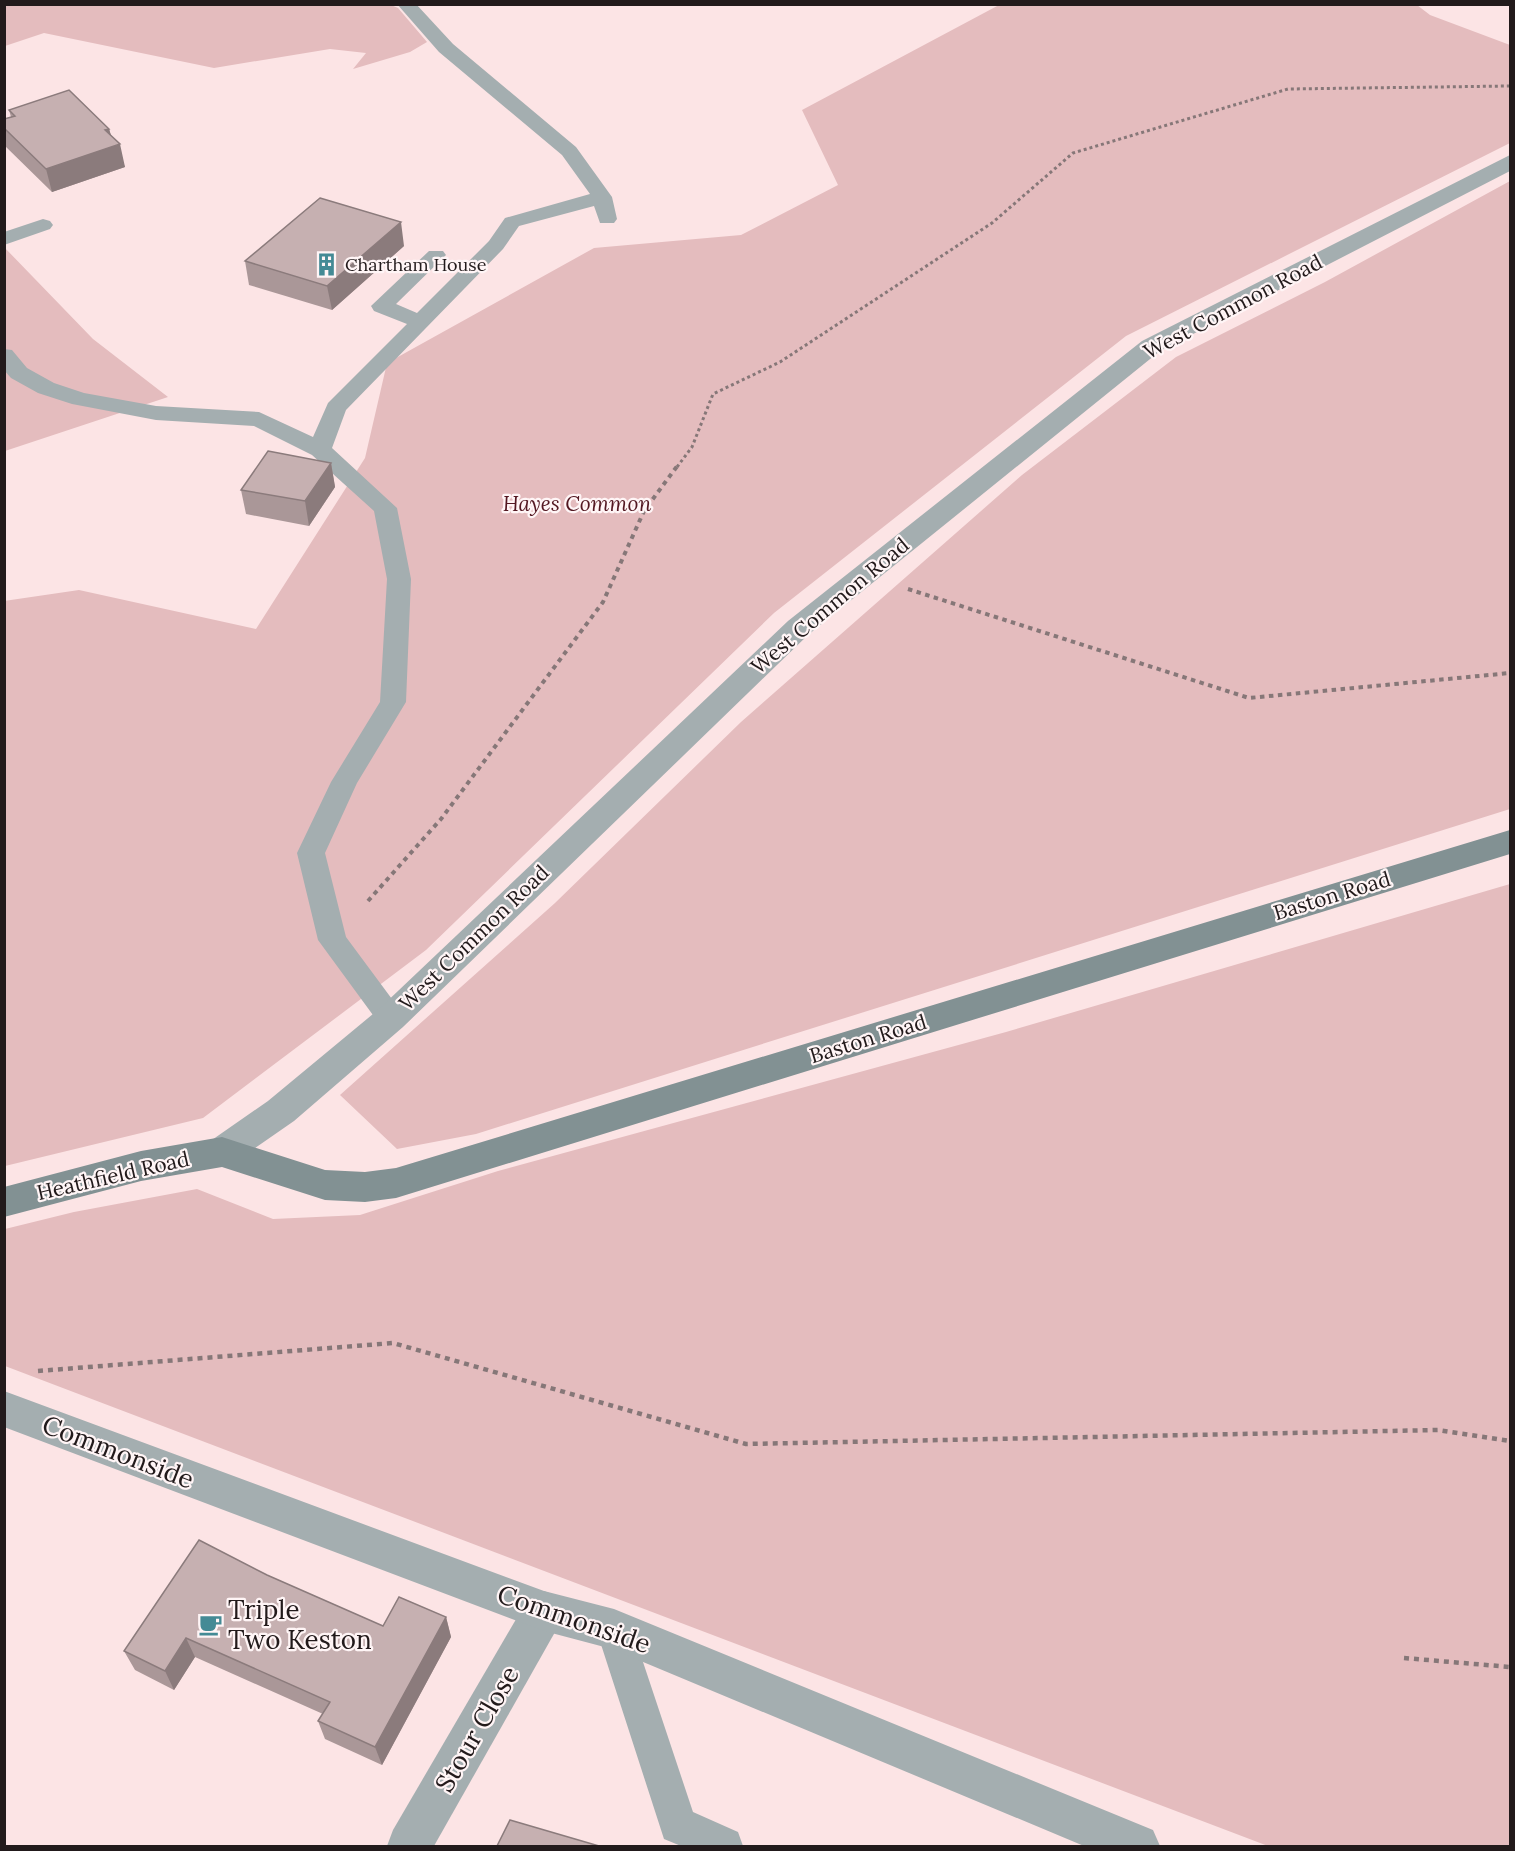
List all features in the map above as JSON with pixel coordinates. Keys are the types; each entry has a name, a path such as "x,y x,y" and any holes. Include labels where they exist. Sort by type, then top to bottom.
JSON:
{"main road":[{"name":"Baston Road","path":"222,1152 325,1185 365,1187 396,1184 1510,842"},
{"name":"Heathfield Road","path":"4,1202 141,1166 222,1152"}],"street":[{"name":"West Common Road","path":"222,1152 281,1111 391,1018 798,628 1151,346 1510,162"},
{"name":"Commonside","path":"4,1409 544,1611 614,1629 1137,1846"},
{"name":"Stour Close","path":"409,1846 544,1611"}],"lane":[{"path":"406,4 446,48 568,151 602,197 607,219"},
{"path":"320,450 336,408 496,245 512,222 602,197"},
{"path":"4,239 43,225"},
{"path":"419,321 382,306 436,255"},
{"path":"4,355 19,373 46,388 80,399 156,413 259,419 320,450 385,508 399,579 393,702 344,782 311,853 332,940 391,1018"},
{"path":"614,1629 678,1825 724,1846"}],"path":[{"path":"332,940 441,819 603,602 644,511 692,447 713,394 780,362 992,223 1073,153 1288,89 1510,86"},
{"path":"871,569 913,592 1249,698 1510,673"},
{"path":"28,1372 393,1343 746,1444 1438,1430 1510,1441"},
{"path":"1404,1658 1510,1668"}],"green space":[{"path":"4,5 391,5 398,8 427,42 410,52 353,69 366,53 330,49 214,68 44,33 5,46"},
{"name":"Hayes Common","path":"999,5 1417,5 1430,15 1510,45 1510,143 1126,336 774,613 426,950 203,1118 5,1166 4,601 79,590 256,629 365,458 387,363 594,248 741,235 838,185 802,110"},
{"path":"1510,181 1510,809 476,1134 397,1149 340,1095 555,903 741,722 1022,475 1176,357 1325,282"},
{"path":"4,247 93,339 168,397 5,451"},
{"path":"1510,884 1510,1846 1268,1846 5,1366 5,1229 74,1212 197,1189 273,1219 360,1215 498,1171 1006,1032"}],"building":[{"path":"69,90 109,129 105,130 120,144 46,169 4,128 4,119 15,116 9,110"},
{"path":"320,198 401,222 327,286 245,261"},
{"path":"268,451 331,463 305,501 241,490"},
{"path":"199,1540 267,1575 383,1626 399,1597 446,1617 375,1747 318,1721 330,1702 186,1638 165,1671 124,1651"},
{"path":"510,1820 599,1846 497,1846"}],"place":[{"name":"Chartham House","path":"327,265"},
{"name":"Triple Two Keston","path":"210,1625"}]}
